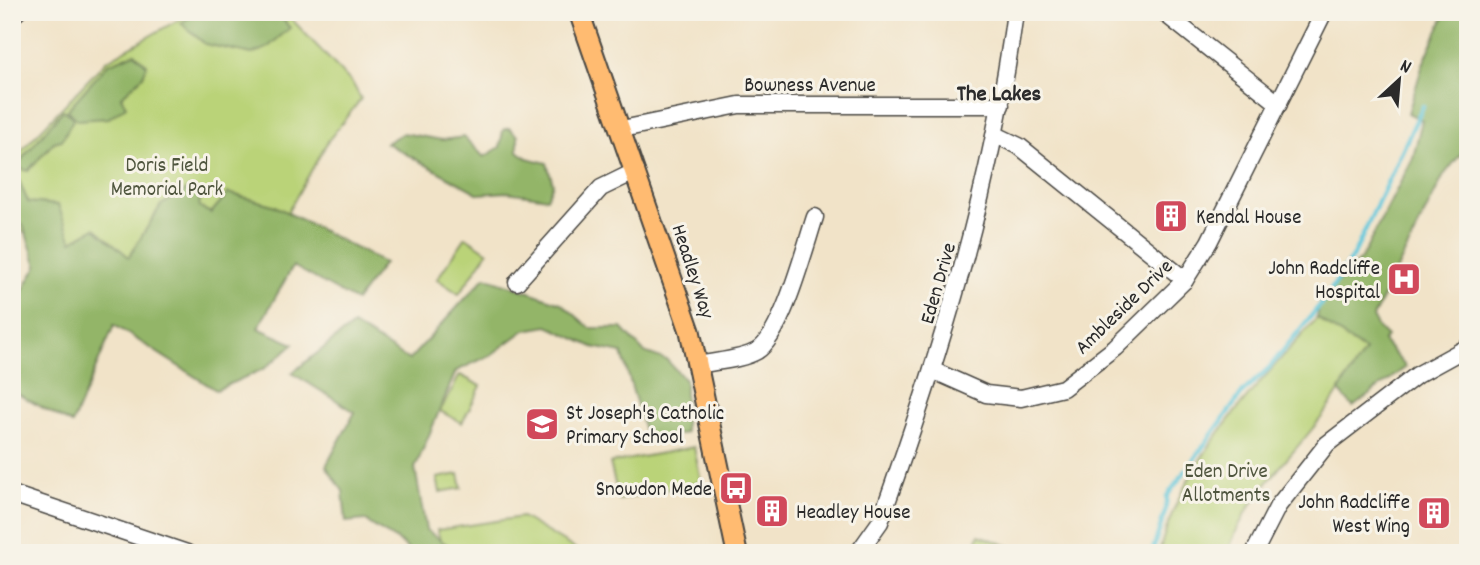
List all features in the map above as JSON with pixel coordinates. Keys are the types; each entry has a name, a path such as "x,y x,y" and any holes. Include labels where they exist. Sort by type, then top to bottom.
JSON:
{"main road":[{"name":"Headley Way","path":"579,12 680,299 698,365 737,553"}],"street":[{"path":"12,15 17,12"},
{"name":"Eden Drive","path":"858,553 880,522 932,370 974,233 996,135 1015,12"},
{"path":"1163,12 1279,104"},
{"name":"Ambleside Drive","path":"932,370 998,398 1021,398 1055,391 1115,348 1185,280 1223,219 1324,12"},
{"name":"Bowness Avenue","path":"622,129 739,105 1001,105"},
{"path":"996,135 1019,146 1185,280"},
{"path":"517,282 601,188 636,172"},
{"path":"698,365 748,355 765,345 781,317 786,280 816,217"},
{"path":"1254,553 1278,506 1327,444 1418,375 1468,346"},
{"path":"12,494 118,527 187,553"}],"green space":[{"name":"Doris Field Memorial Park","path":"192,12 285,12 353,84 361,99 328,141 210,349 12,225 12,164 18,154 106,61"},
{"path":"197,12 277,12 290,28 267,48 252,54 205,44 181,23"},
{"path":"1446,12 1468,12 1468,145 1444,175 1373,317 1377,327 1387,337 1383,341 1406,367 1353,407 1339,391 1365,351 1317,318 1320,300 1361,259 1413,158 1422,120 1408,113 1423,64"},
{"path":"135,53 147,65 143,76 121,97 126,106 109,118 77,120 67,110 108,64"},
{"path":"63,110 74,118 62,140 54,142 28,171 15,167"},
{"path":"509,128 518,136 518,151 527,158 547,163 553,184 547,198 507,192 479,194 386,143 403,133 442,140 464,137 484,157 500,147 503,130"},
{"path":"14,169 28,202 58,205 72,241 95,228 129,257 161,205 190,188 201,193 199,207 211,213 228,193 273,205 384,263 356,301 293,266 258,328 294,344 264,369 216,390 114,325 72,424 12,391 12,309 37,266 23,225 12,218"},
{"path":"466,237 488,252 459,294 437,279"},
{"path":"485,277 561,303 590,328 622,328 644,352 667,360 685,380 685,433 647,441 622,353 593,347 548,326 525,330 491,355 456,371 415,468 426,530 459,553 411,553 401,543 365,520 346,522 343,491 326,466 355,412 292,373 353,325 409,360"},
{"name":"Eden Drive Allotments","path":"1317,318 1365,351 1327,410 1258,495 1235,533 1228,553 1159,553 1170,519 1203,456 1246,399"},
{"path":"460,375 481,386 462,423 440,411"},
{"path":"694,447 701,482 619,500 610,463"},
{"path":"459,474 462,488 440,492 437,478"},
{"path":"522,517 582,553 459,553 440,540 437,530"},
{"path":"979,535 1028,553 972,553"}],"waterway":[{"path":"1152,553 1165,512 1167,496 1243,392 1269,368 1325,299 1354,254 1423,106"}],"place":[{"name":"Kendal House","path":"1171,216"},
{"name":"John Radcliffe Hospital","path":"1404,279"},
{"name":"St Joseph's Catholic Primary School","path":"542,424"},
{"name":"Snowdon Mede","path":"736,488"},
{"name":"Headley House","path":"772,511"},
{"name":"John Radcliffe West Wing","path":"1434,513"}],"district":[{"name":"The Lakes","path":"999,92"}]}
